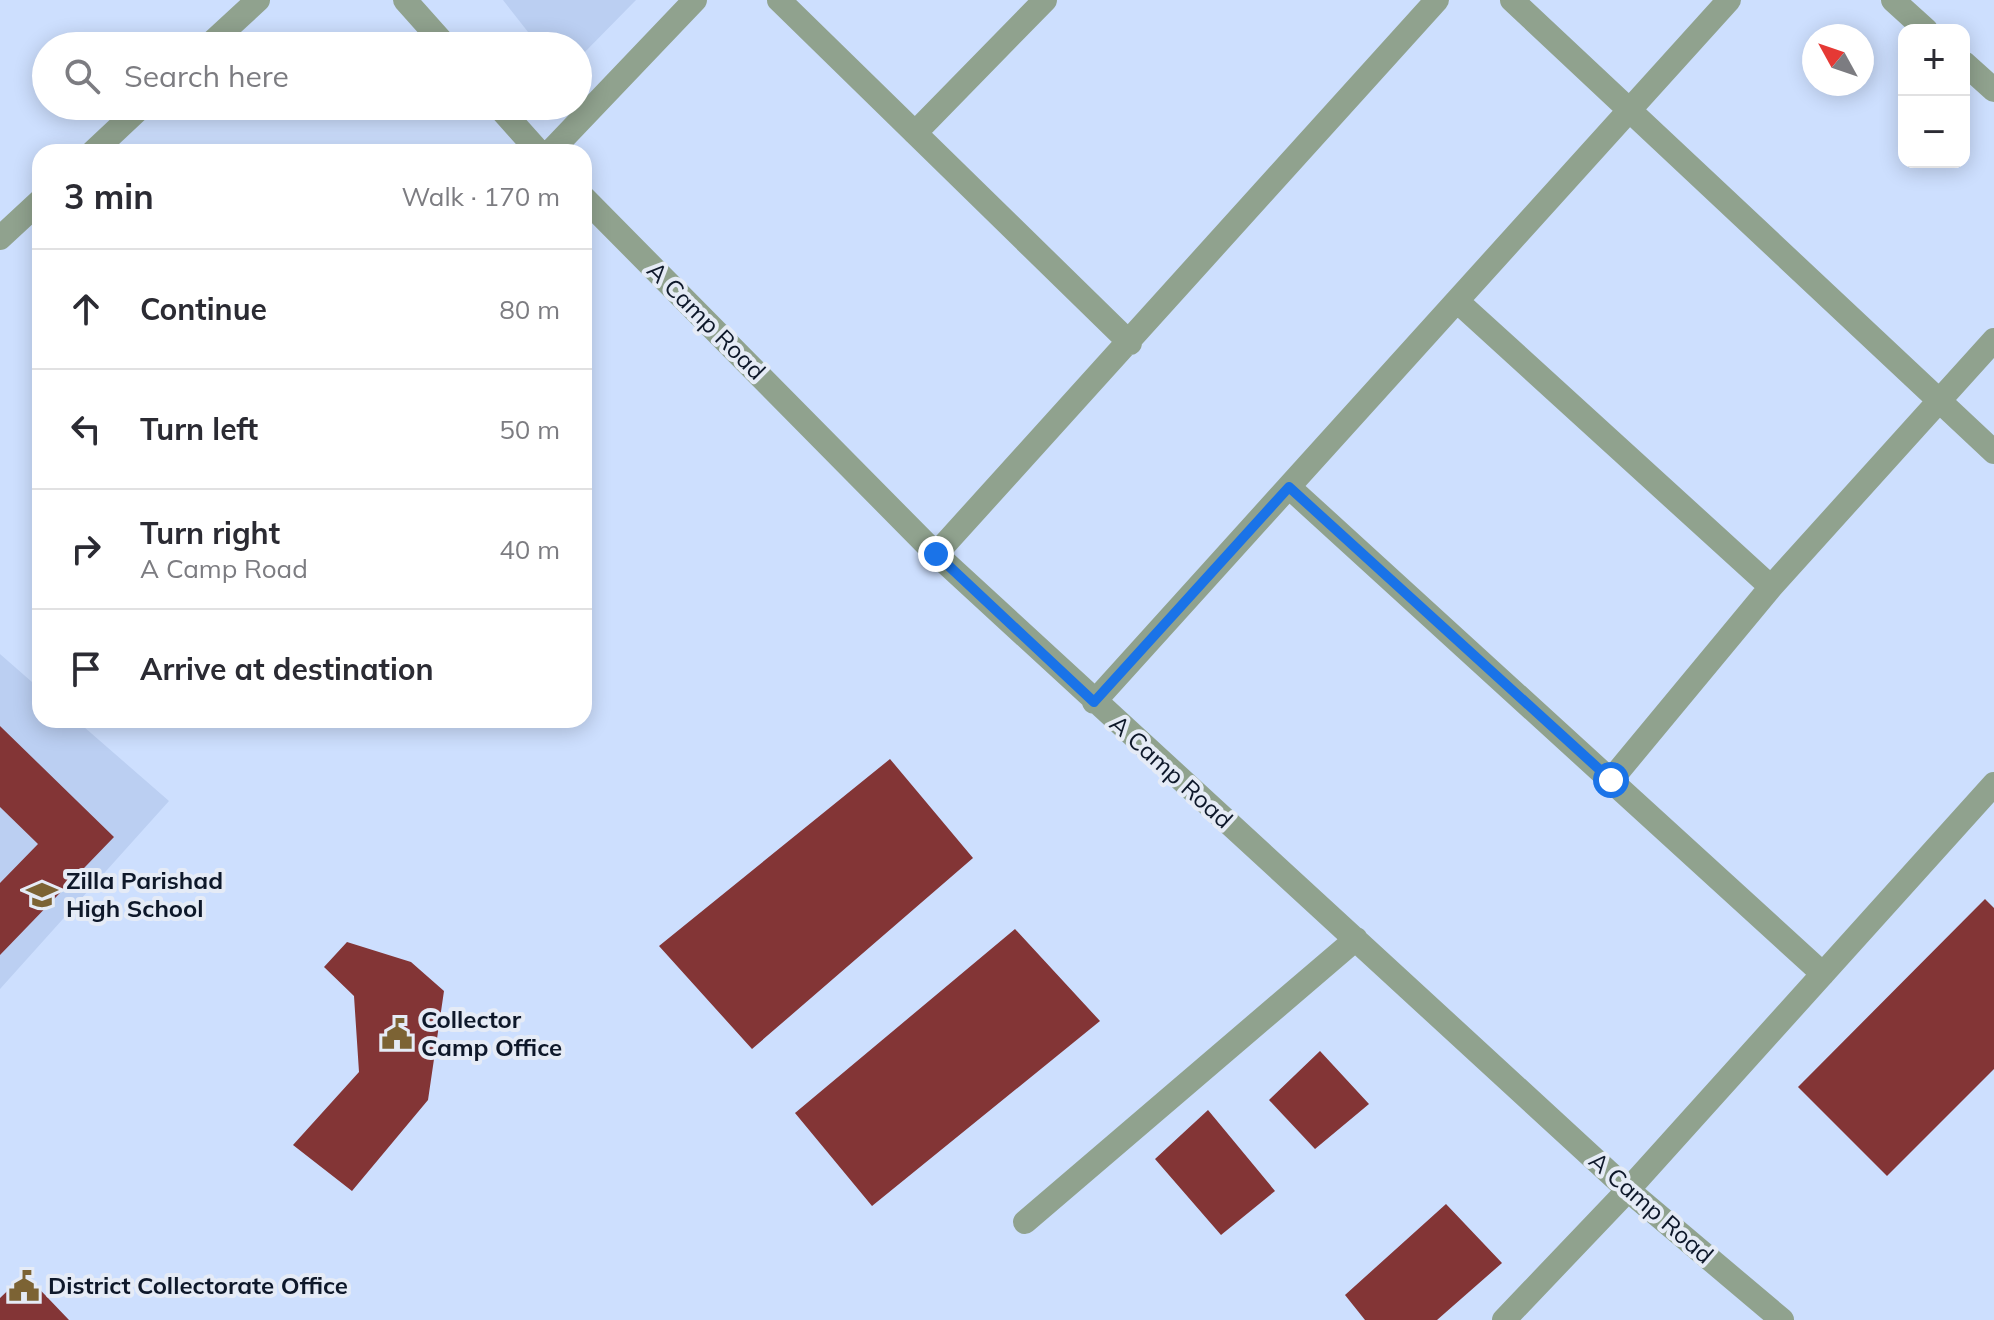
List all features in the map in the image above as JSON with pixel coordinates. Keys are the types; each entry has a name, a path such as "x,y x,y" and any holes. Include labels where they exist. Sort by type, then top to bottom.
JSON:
{"street":[{"path":"223,32 258,0"},
{"path":"405,0 434,32"},
{"path":"592,108 695,0"},
{"path":"779,0 1130,343"},
{"path":"915,133 1045,0"},
{"path":"936,554 1437,0"},
{"path":"1512,0 1994,452"},
{"path":"1094,702 1729,0"},
{"path":"1893,0 1919,24"},
{"path":"1970,68 1994,90"},
{"path":"102,144 127,120"},
{"path":"510,120 532,144"},
{"path":"558,144 581,120"},
{"name":"A Camp Road","path":"592,206 936,554 1094,702 1628,1190 1782,1320"},
{"path":"0,238 32,208"},
{"path":"1457,301 1771,587"},
{"path":"1611,780 1771,587 1994,340"},
{"path":"1289,487 1823,974"},
{"path":"1504,1320 1628,1190 1994,784"},
{"path":"1025,1222 1356,939"}],"shaded area":[{"path":"503,0 636,0 592,45 592,32 528,32"},
{"name":"Zilla Parishad High School","path":"0,654 32,682 32,728 85,728 169,801 0,989"}],"building":[{"path":"0,726 114,837 0,955 0,883 38,844 0,807"},
{"path":"890,759 973,858 752,1049 659,946"},
{"path":"1985,899 1994,908 1994,1069 1887,1176 1798,1087"},
{"path":"1015,929 1100,1021 872,1206 795,1113"},
{"name":"Collector Camp Office","path":"347,942 411,962 444,991 428,1100 352,1191 293,1145 359,1072 354,996 324,967"},
{"path":"1320,1051 1369,1104 1315,1149 1269,1100"},
{"path":"1208,1110 1275,1191 1221,1235 1155,1159"},
{"path":"1446,1204 1502,1263 1437,1320 1365,1320 1345,1295"},
{"name":"District Collectorate Office","path":"25,1274 69,1320 0,1320 0,1298"}],"place":[{"name":"Zilla Parishad High School","path":"42,895"},
{"name":"Collector Camp Office","path":"397,1034"},
{"name":"District Collectorate Office","path":"24,1286"}],"route":[{"path":"936,554 1094,702 1289,487 1611,780"}]}
